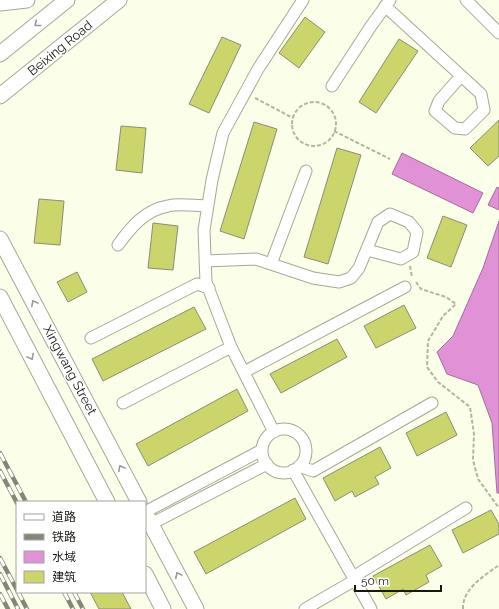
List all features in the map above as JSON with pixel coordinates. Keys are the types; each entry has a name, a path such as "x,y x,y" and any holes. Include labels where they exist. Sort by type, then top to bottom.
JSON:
{"main road":[{"path":"0,3 27,0"},
{"path":"0,54 67,0"},
{"name":"Beixing Road","path":"2,96 119,0"},
{"path":"0,229 10,258"},
{"name":"Xingwang Street","path":"0,239 138,501"},
{"path":"0,297 106,501"},
{"path":"147,516 196,609"},
{"path":"146,576 163,609"}],"street":[{"path":"274,432 231,347 206,282 204,230 212,180 224,133 258,69 303,0"},
{"path":"466,0 499,32"},
{"path":"332,86 371,26 388,3 461,76 482,94 484,110 465,129 454,128 435,111 439,101 461,76"},
{"path":"271,264 306,170"},
{"path":"118,245 130,228 148,212 168,206 208,206"},
{"path":"205,261 256,259 313,278 339,282 351,278 359,268 378,222 390,214 409,222 417,232 413,252 402,259 367,250"},
{"path":"91,338 197,284 209,288"},
{"path":"244,372 405,287"},
{"path":"123,403 231,347"},
{"path":"296,468 313,471 432,403"},
{"path":"280,429 294,431 300,435 304,441 306,454 303,461 296,468 286,472 279,472 272,469 267,464 263,457 262,450 264,442 268,436 274,432 280,429"},
{"path":"147,516 262,450"},
{"path":"147,516 267,464"},
{"path":"296,468 370,609"},
{"path":"305,609 466,508"}],"path":[{"path":"245,93 293,118"},
{"path":"307,103 321,103 332,111 335,117 336,124 334,131 330,138 318,145 304,143 294,132 292,125 293,118 301,106 307,103"},
{"path":"334,131 390,159"},
{"path":"409,255 411,276 421,289 446,297 456,304 443,316 428,341 427,367 438,382 470,407 474,434 473,460 478,479 499,508"},
{"path":"463,609 466,593 485,575 499,565"}],"water":[{"path":"402,153 483,193 473,213 392,174"},
{"path":"497,187 499,188 499,210 488,205"},
{"path":"499,221 499,493 497,493 492,423 478,385 447,374 437,352 453,336 483,268"}],"building":[{"path":"305,17 325,32 299,68 279,53"},
{"path":"222,37 241,45 209,113 189,104"},
{"path":"399,39 418,51 376,113 359,102"},
{"path":"499,120 499,156 488,166 470,148"},
{"path":"254,122 277,129 244,239 220,231"},
{"path":"121,126 146,128 142,173 116,170"},
{"path":"337,148 361,155 328,264 304,257"},
{"path":"39,199 64,201 60,245 34,243"},
{"path":"443,216 467,225 451,267 427,258"},
{"path":"153,223 178,226 173,270 148,268"},
{"path":"77,272 87,292 68,302 57,282"},
{"path":"404,305 416,328 376,348 364,326"},
{"path":"194,307 206,329 103,381 92,359"},
{"path":"337,339 347,357 281,393 270,374"},
{"path":"237,389 248,411 148,466 136,444"},
{"path":"446,412 457,435 417,456 406,433"},
{"path":"380,447 391,468 375,477 379,484 355,497 352,491 335,501 323,478"},
{"path":"295,498 306,519 206,574 194,552"},
{"path":"491,510 499,524 499,534 463,553 452,530"},
{"path":"430,545 442,566 426,575 429,582 406,595 403,589 386,599 373,576"},
{"path":"91,593 123,593 131,609 99,609"}],"railway":[{"path":"0,453 25,501"},
{"path":"0,471 16,501"},
{"path":"0,558 16,588"},
{"path":"0,574 18,609"},
{"path":"19,593 27,609"},
{"path":"65,593 73,609"},
{"path":"75,593 83,609"},
{"path":"0,594 8,609"}]}
